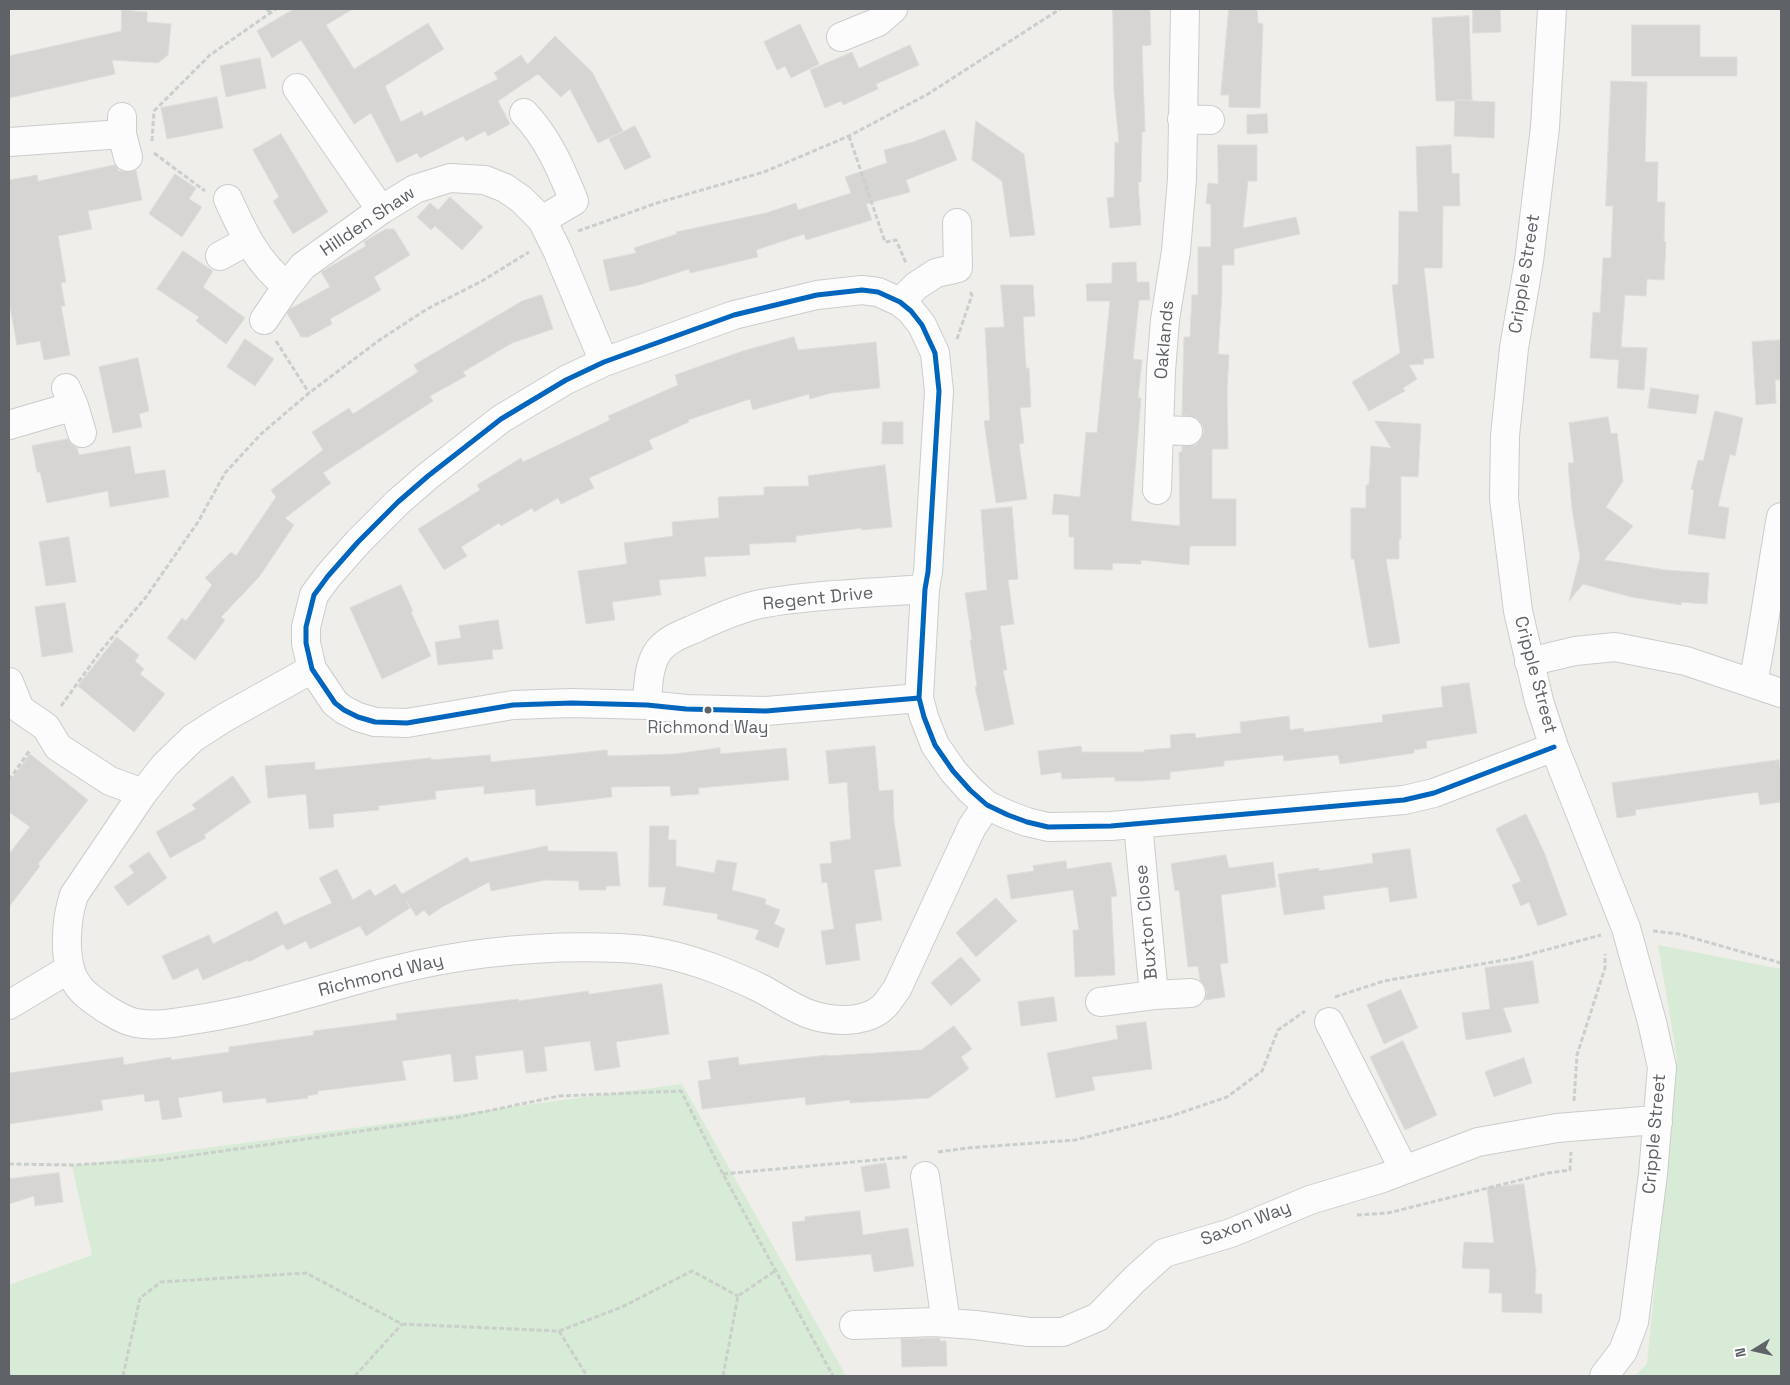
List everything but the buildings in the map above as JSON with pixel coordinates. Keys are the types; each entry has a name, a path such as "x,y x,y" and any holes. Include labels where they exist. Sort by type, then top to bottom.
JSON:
{"street":[{"path":"841,37 878,22 893,9"},
{"name":"Oaklands","path":"1157,490 1161,371 1165,320 1176,251 1182,179 1185,9"},
{"name":"Cripple Street","path":"1552,9 1545,127 1529,261 1514,348 1505,436 1504,498 1518,611 1539,701 1554,747 1626,928 1652,1022 1662,1067 1658,1122 1634,1322 1623,1351 1604,1376"},
{"path":"297,88 381,210"},
{"path":"524,113 535,125 560,166 574,201 547,230"},
{"path":"1182,119 1210,120"},
{"path":"9,142 131,140"},
{"name":"Hillden Shaw","path":"264,320 303,266 415,188 450,178 485,180 505,188 520,199 547,230 604,362"},
{"path":"228,199 247,241 274,276 287,286"},
{"path":"919,698 766,711 572,703 513,705 407,723 375,722 358,717 335,703 312,669 306,643 306,627 314,595 358,542 398,502 428,476 501,419 566,380 604,362 734,315 817,295 862,290 908,294 936,273 958,268 957,222"},
{"path":"220,256 247,241"},
{"path":"908,294 911,312 922,325 935,353 938,370 938,426 928,572 925,589 919,698 935,745 964,784 987,805 1027,822 1048,826 1078,827 1138,824 1404,800 1434,793 1554,747"},
{"path":"9,425 70,397 82,433"},
{"path":"1160,430 1188,431"},
{"path":"1753,683 1765,623 1781,517"},
{"name":"Regent Drive","path":"647,705 648,683 658,651 671,639 705,624 764,603 813,597 925,589"},
{"path":"1529,662 1576,651 1615,647 1686,661 1781,693"},
{"path":"9,1005 69,969 69,910 74,895 143,793 165,765 194,738 224,718 312,669"},
{"path":"9,682 20,709 46,727 58,747 110,781 143,793"},
{"name":"Richmond Way","path":"69,969 77,985 103,1007 122,1018 136,1023 153,1024 211,1017 396,970 465,956 554,947 621,948 667,954 713,968 760,988 799,1010 823,1019 856,1020 881,1009 897,989 972,827 987,805"},
{"name":"Buxton Close","path":"1100,1002 1154,995 1138,824"},
{"path":"1154,995 1191,993"},
{"path":"1324,1009 1404,1170"},
{"name":"Saxon Way","path":"854,1325 934,1322 975,1324 1030,1332 1063,1332 1098,1317 1135,1279 1164,1253 1231,1233 1310,1200 1383,1178 1478,1142 1556,1128 1658,1122"},
{"path":"922,1162 946,1323"}],"path":[{"path":"267,9 270,13"},
{"path":"152,141 154,112 210,55 276,9"},
{"path":"9,780 100,652 151,589 198,522 225,473 261,434 309,393 381,339 427,309 482,281 547,230 658,203 764,172 848,136 928,94 1060,9"},
{"path":"848,136 885,242 896,240 908,294"},
{"path":"131,140 206,191 228,199"},
{"path":"938,370 951,359 972,295 958,268"},
{"path":"264,320 309,393"},
{"path":"723,1174 922,1162 967,1148 1075,1140 1171,1116 1227,1097 1262,1071 1278,1030 1384,981 1516,958 1577,943 1626,928 1679,934 1781,963"},
{"path":"9,1164 72,1165 160,1160 458,1117 559,1096 682,1091 723,1174 833,1376"},
{"path":"123,1376 140,1298 161,1282 306,1273 402,1324 559,1331 622,1307 692,1271 738,1296"},
{"path":"723,1376 738,1296 775,1271"},
{"path":"355,1376 402,1324"},
{"path":"559,1331 587,1376"}],"green space":[{"path":"1658,945 1781,969 1781,1376 1635,1376 1647,1364 1677,1058"},
{"path":"682,1084 846,1376 9,1376 9,1285 92,1255 72,1166"}],"transit line":[{"path":"919,698 766,711 572,703 513,705 407,723 375,722 358,717 335,703 312,669 306,643 306,627 314,595 358,542 398,502 428,476 501,419 566,380 604,362 734,315 817,295 862,290 878,292 900,302 911,311 922,325 935,353 939,391 919,698 935,745 953,771 987,805 1027,822 1048,827 1111,826 1404,800 1434,793 1554,747"}],"place":[{"name":"Richmond Way","path":"708,710"}]}
